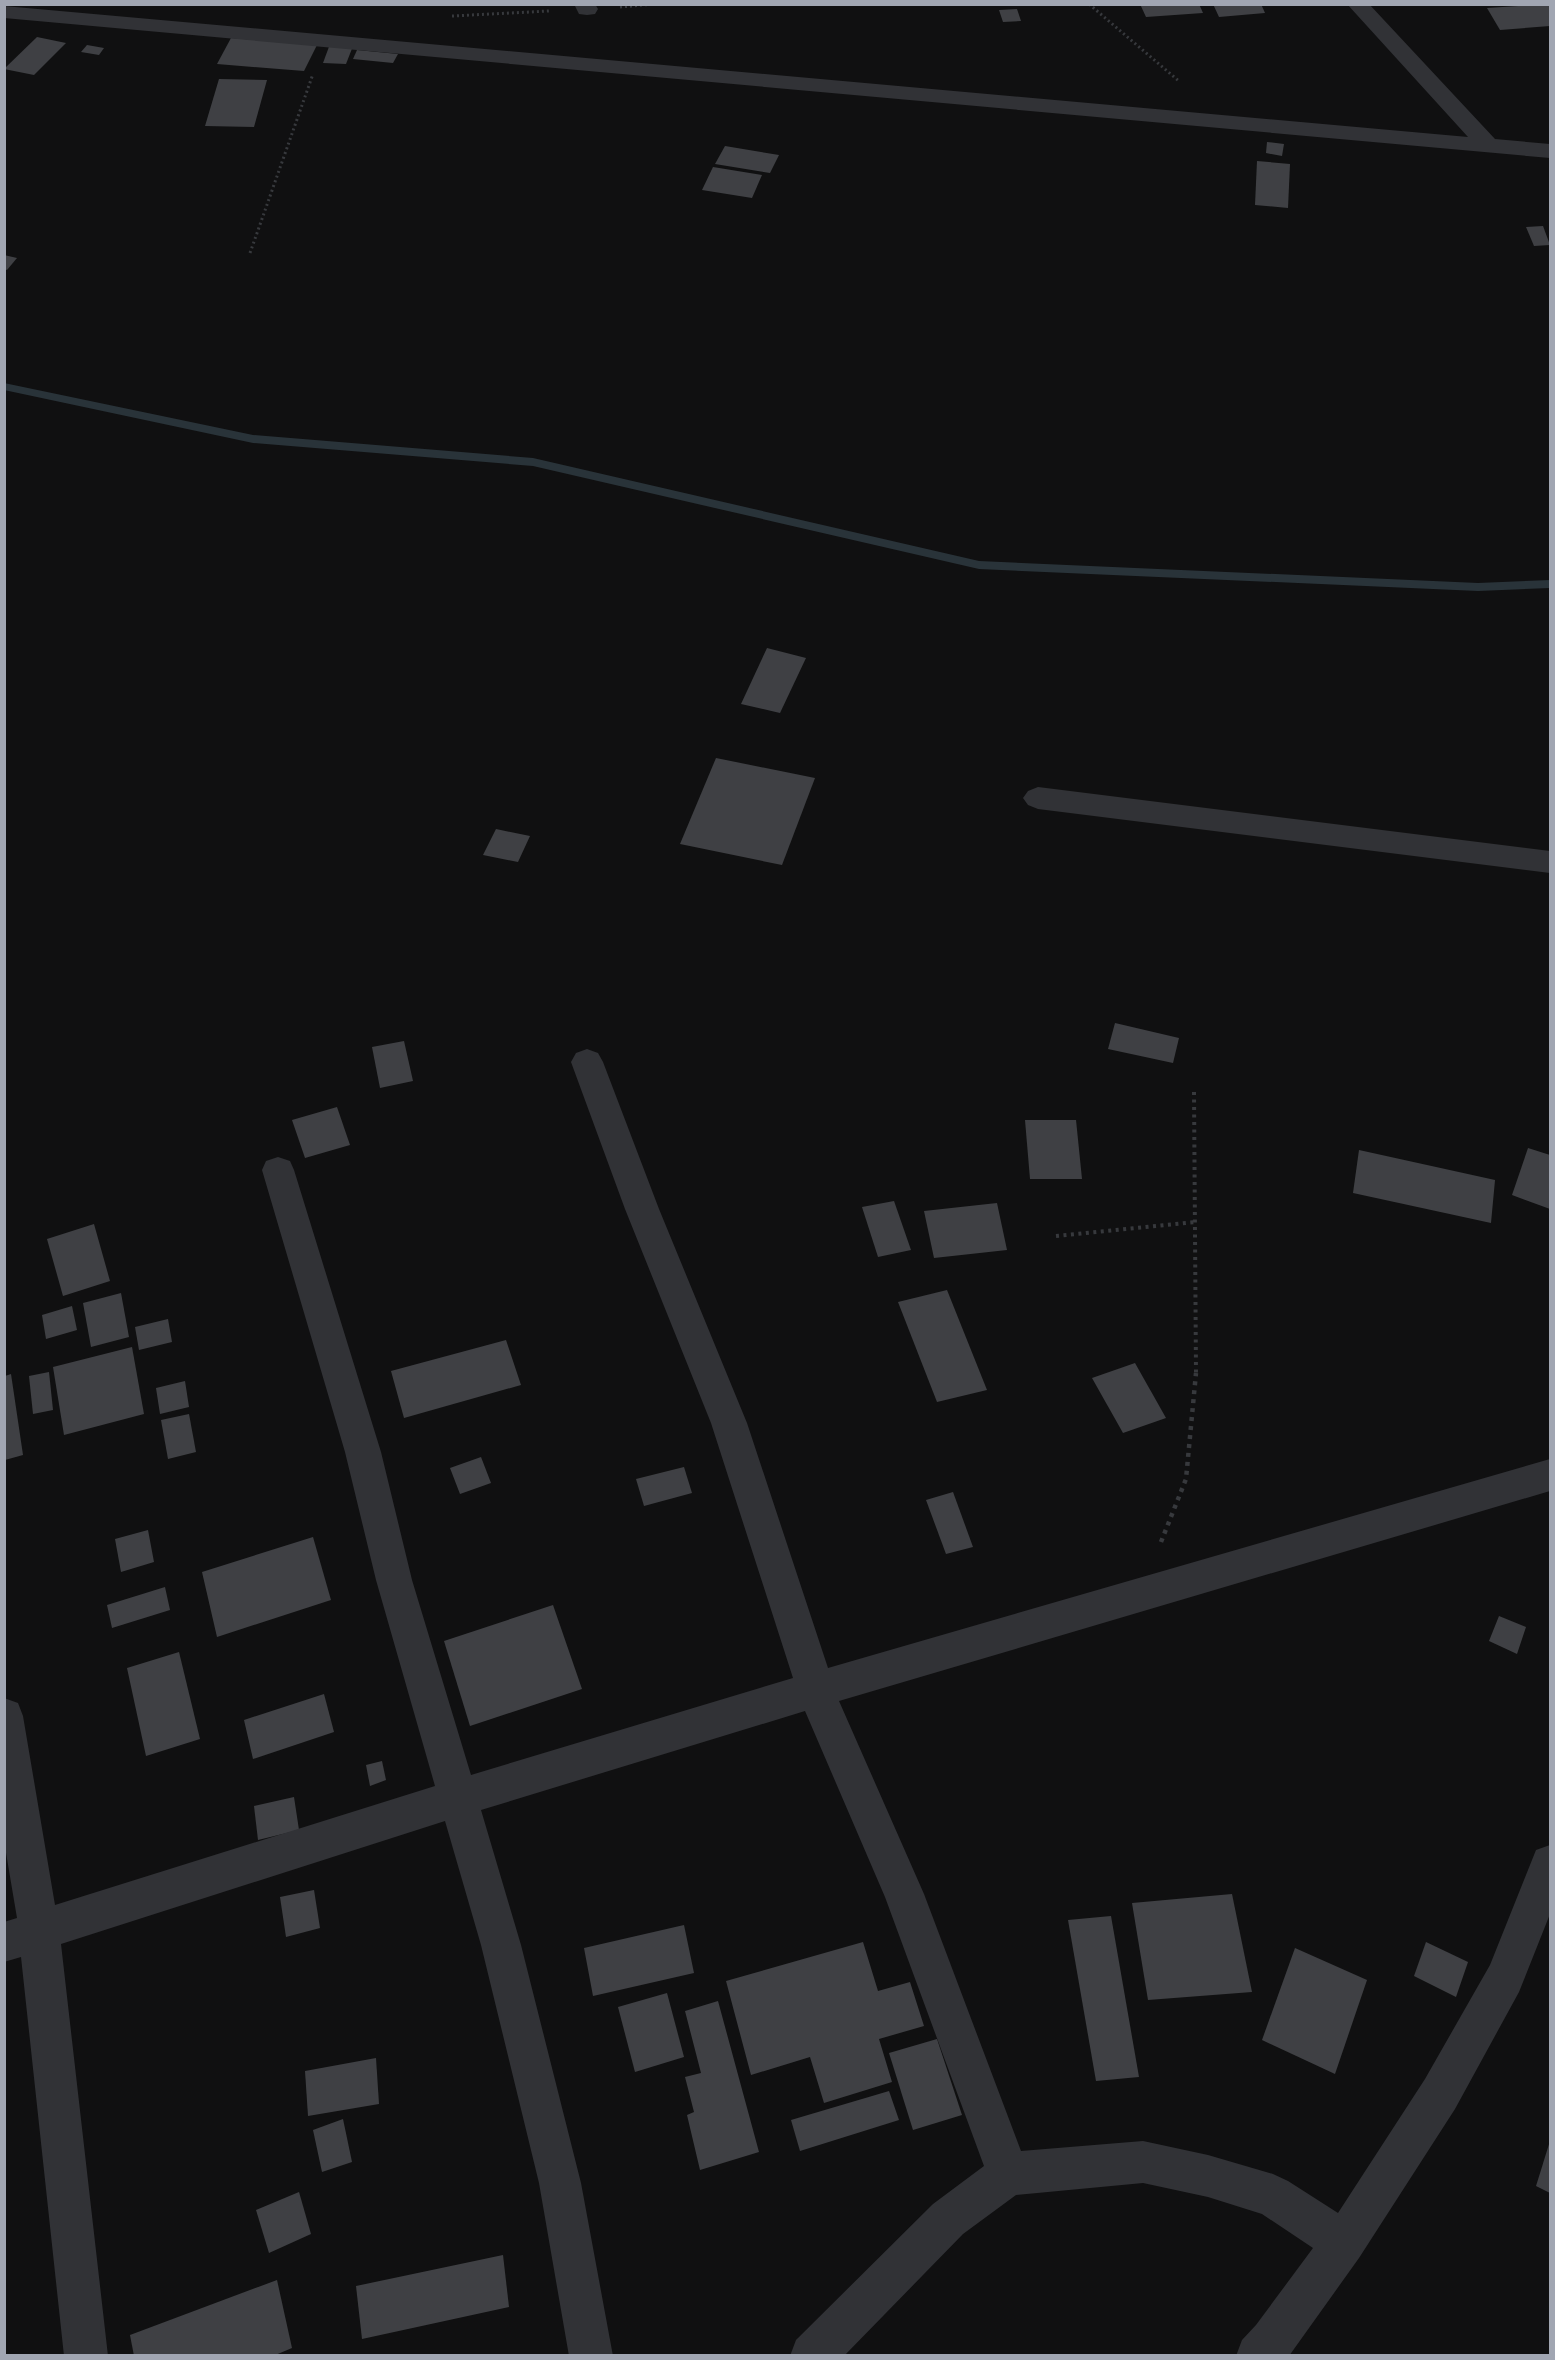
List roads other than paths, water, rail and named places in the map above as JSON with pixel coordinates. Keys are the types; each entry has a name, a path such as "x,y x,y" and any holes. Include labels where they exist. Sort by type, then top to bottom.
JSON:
{"street":[{"path":"1357,4 1487,144"},
{"path":"4,12 1551,151"},
{"path":"1038,798 1551,862"},
{"path":"587,1062 642,1209 729,1423 816,1691 904,1894 1008,2174"},
{"path":"278,1170 363,1452 394,1580 501,1945 560,2183 591,2355"},
{"path":"22,1937 458,1799 1141,1593 1551,1475"},
{"path":"4,1716 22,1937 86,2355"},
{"path":"1258,2355 1272,2341 1344,2243 1440,2094 1504,1978 1551,1864"},
{"path":"812,2355 948,2219 1008,2174 1143,2162 1187,2171 1273,2196 1344,2243"}],"waterway":[{"path":"4,386 253,439 533,462 979,565 1478,587 1550,584"}]}
